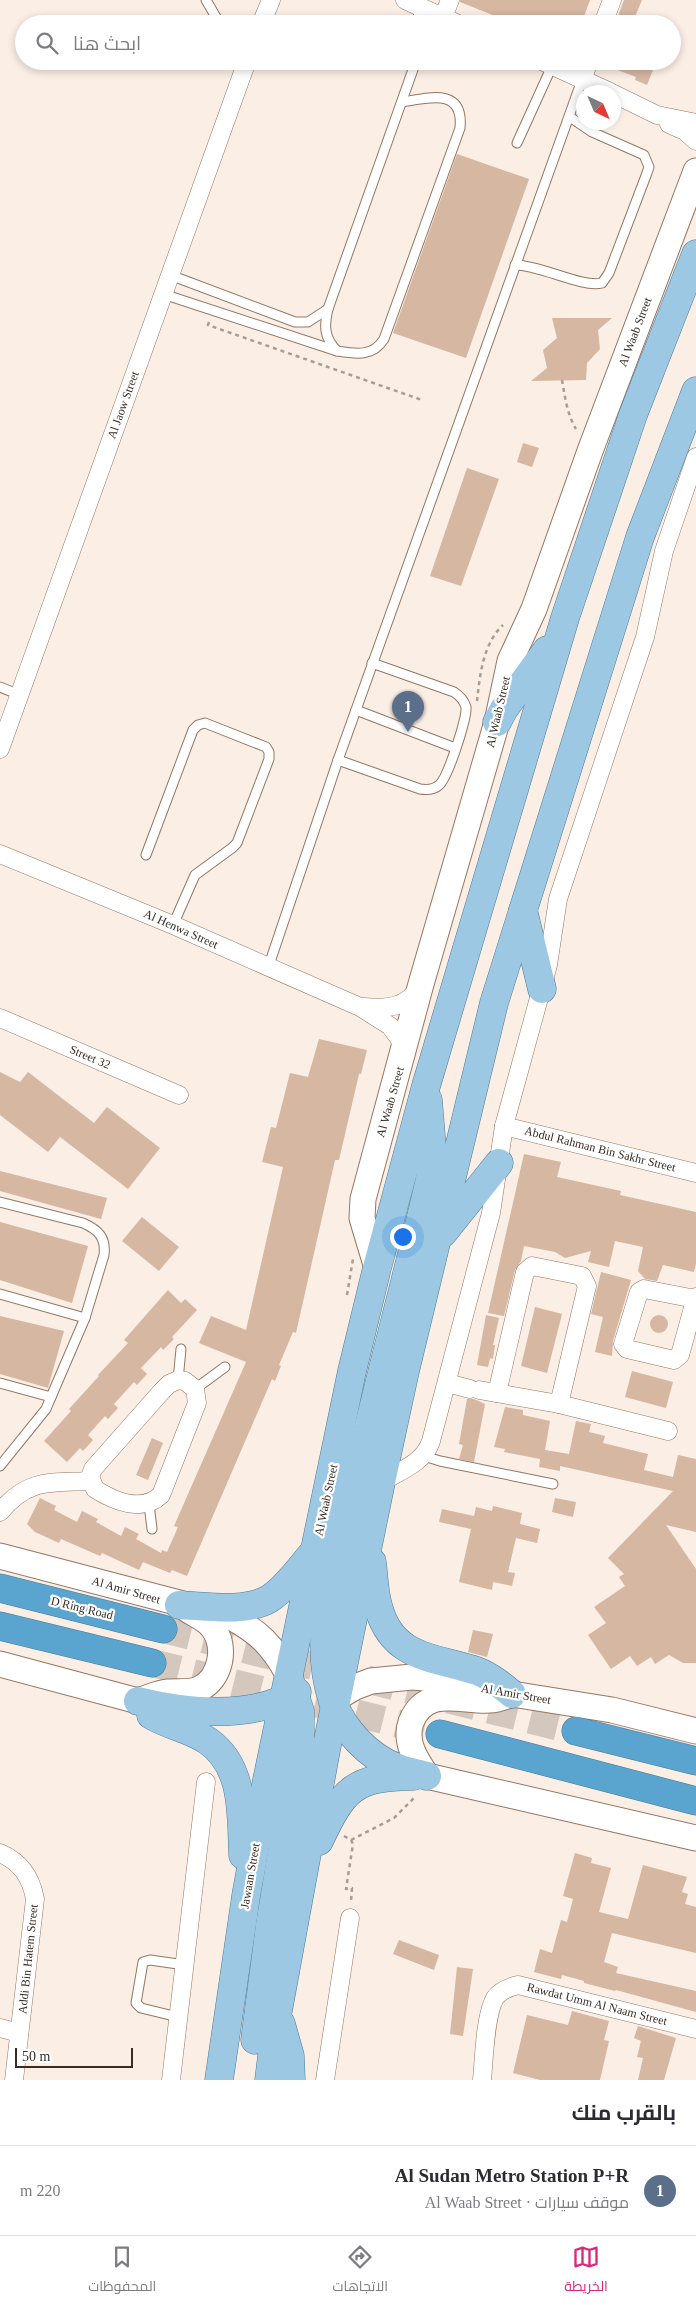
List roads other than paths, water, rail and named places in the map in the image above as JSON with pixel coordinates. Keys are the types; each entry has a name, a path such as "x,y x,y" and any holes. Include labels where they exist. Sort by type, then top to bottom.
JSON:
{"highway":[{"name":"D Ring Road","path":"0,1588 163,1629"},
{"path":"0,1626 152,1663"},
{"path":"576,1730 696,1761"},
{"path":"440,1734 696,1801"}],"main road":[{"name":"Al Waab Street","path":"377,1268 362,1218 362,1208 421,984 498,722 510,661 534,609 590,451 696,171"},
{"name":"Al Waab Street","path":"289,1689 352,1371 377,1268 426,1086 565,618 632,416 696,254"},
{"path":"269,2080 277,2016 326,1750 381,1482 405,1371 494,1003 522,908 640,537 696,391"},
{"path":"498,722 513,697 546,653 565,618"},
{"path":"522,908 542,989"},
{"path":"418,1784 397,1768 374,1755 353,1735 336,1702 326,1669 324,1647 326,1619 357,1474 430,1179 432,1148 431,1116 426,1086"},
{"path":"438,1240 499,1163"},
{"path":"370,1537 378,1609 393,1637 404,1648 418,1655 477,1672 489,1677 512,1694"},
{"path":"180,1605 229,1607 246,1606 266,1600 293,1576 315,1551"},
{"name":"Al Amir Street","path":"0,1556 180,1605 229,1616 251,1628 276,1652 289,1689"},
{"path":"138,1701 156,1694 198,1690 207,1684 216,1672 220,1659 219,1643 213,1628 180,1605"},
{"path":"0,1664 171,1709 212,1712 238,1710 289,1689 326,1669 345,1640 354,1617"},
{"name":"Al Amir Street","path":"336,1702 355,1687 371,1681 412,1676 612,1710 696,1731"},
{"path":"250,2080 270,1925 301,1730 300,1711 289,1689"},
{"name":"Jawaan Street","path":"219,2080 246,1896 267,1780 289,1689"},
{"path":"418,1784 409,1740 409,1728 413,1717 420,1708 430,1701 441,1697 492,1700 512,1694"},
{"path":"138,1701 144,1709 160,1720 208,1741 232,1769 239,1786 246,1896"},
{"path":"267,1780 301,1730 336,1702"},
{"path":"304,1872 327,1821 336,1806 348,1792 361,1783 372,1779 418,1784 696,1838"},
{"path":"277,2016 288,2042 291,2080"}],"street":[{"path":"265,15 271,0"},
{"path":"450,0 450,15"},
{"path":"606,15 612,0"},
{"path":"411,3 439,15"},
{"name":"Al Jaow Street","path":"0,749 244,70"},
{"path":"560,70 594,85"},
{"path":"582,80 585,70"},
{"path":"621,97 657,115 696,123"},
{"path":"657,115 664,121 689,134 696,141"},
{"path":"381,1482 424,1456 428,1450 491,1214 504,1126 548,965 558,899 643,643 664,551 696,457"},
{"name":"Al Henwa Street","path":"0,854 173,925 360,1007 390,1026 399,1038 404,1051"},
{"name":"Al Henwa Street","path":"360,1007 386,1009 397,1007 416,994 421,984"},
{"name":"Street 32","path":"0,1018 179,1095"},
{"name":"Abdul Rahman Bin Sakhr Street","path":"504,1126 696,1173"},
{"path":"497,1393 525,1272 532,1266 582,1276 587,1286 559,1404"},
{"path":"644,1289 696,1298 680,1355 674,1360 627,1349 624,1346 639,1292 644,1289"},
{"path":"0,1512 11,1499 26,1489 43,1483 91,1482 99,1491 130,1504 136,1506 149,1504 161,1496 164,1489 195,1411 197,1396 195,1389 185,1381 178,1380 162,1390 93,1469 91,1482"},
{"path":"447,1383 474,1390 559,1404 668,1431"},
{"path":"171,2080 206,1782"},
{"name":"Addi Bin Hatem Street","path":"0,1853 14,1860 25,1871 32,1884 34,1899 14,2080"},
{"path":"325,2080 350,1918"},
{"name":"Rawdat Umm Al Naam Street","path":"482,2080 490,2010 496,1997 507,1988 518,1985 696,2029"},
{"path":"0,2028 19,2033"}],"lane":[{"path":"206,0 215,15"},
{"path":"411,3 416,15"},
{"path":"337,351 331,345 325,331 328,309 413,70"},
{"path":"517,143 545,70"},
{"path":"268,968 372,663 582,80"},
{"path":"163,294 337,351 364,354 380,346 460,128 461,118 458,110 448,100 438,96 402,102"},
{"path":"515,265 531,266 589,284 602,282 609,272 648,173 648,161 644,155 592,132 570,116"},
{"path":"170,276 295,322 308,322 328,309"},
{"path":"338,760 427,790 440,785 444,780 466,715 464,702 454,692 372,663"},
{"path":"0,687 20,695"},
{"path":"356,710 455,748"},
{"path":"146,855 193,730 198,725 205,723 266,747 269,752 269,759 236,843 195,875 173,925"},
{"path":"0,1202 94,1227 101,1235 105,1245 104,1255 85,1318 52,1397 46,1409 0,1466"},
{"path":"0,1294 85,1318"},
{"path":"178,1380 181,1349"},
{"path":"195,1389 225,1367"},
{"path":"0,1383 52,1397"},
{"path":"424,1456 553,1484"},
{"path":"149,1504 152,1529"},
{"path":"178,2016 141,2008 136,2003 143,1962 150,1960 184,1965"}],"tunnel":[{"path":"163,1629 576,1731"},
{"path":"152,1663 440,1734"}],"place":[{"name":"Al Sudan Metro Station P+R","path":"408,732"}]}
